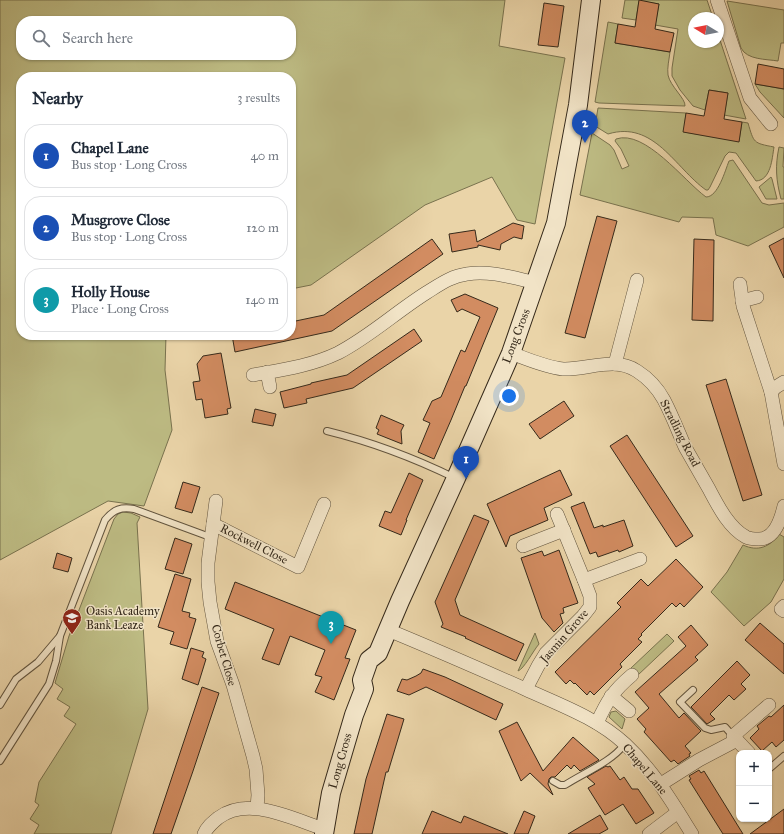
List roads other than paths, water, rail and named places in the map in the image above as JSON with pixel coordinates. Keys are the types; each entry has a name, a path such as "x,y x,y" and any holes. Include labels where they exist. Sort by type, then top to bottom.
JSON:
{"street":[{"name":"Long Cross","path":"324,832 331,793 340,758 354,715 364,689 372,685 380,664 378,653 510,353 556,224 578,105 591,0"},
{"path":"717,0 750,98 771,124"},
{"path":"253,375 315,363 349,347 424,294 443,282 455,277 466,274 481,273 506,276 536,283"},
{"path":"615,364 632,284"},
{"path":"740,284 742,301 771,392 784,464"},
{"path":"742,301 757,297"},
{"name":"Stradling Road","path":"510,353 556,368 573,369 615,364 636,371 646,378 660,393 685,447 717,504 734,527 746,536 755,539 766,538 776,528 784,506"},
{"path":"267,372 270,388"},
{"path":"771,392 784,382"},
{"name":"Corbet Close","path":"216,501 210,537 208,582 210,602 217,641 233,685 254,756 258,795 257,808"},
{"name":"Rockwell Close","path":"213,524 298,567 324,504"},
{"name":"Jasmin Grove","path":"526,689 546,653 588,611 590,602 584,580 558,514"},
{"path":"523,546 564,530"},
{"path":"584,580 640,559"},
{"path":"784,606 781,609 784,611"},
{"name":"Chapel Lane","path":"388,630 558,703 597,723 638,756 661,784 692,834"},
{"path":"597,723 611,696 619,686 632,675"},
{"path":"611,696 629,711"},
{"path":"661,784 736,738 769,705"},
{"path":"736,738 746,750"},
{"path":"204,834 211,824 227,812 242,808 257,808 270,811 324,832"},
{"path":"649,834 678,812"}],"lane":[{"path":"327,431 361,439 386,448 425,463 456,478"},
{"path":"0,761 49,684 56,661 60,636 105,520 110,514 124,508 134,510 210,537"},
{"path":"0,705 16,679 38,662 60,636"},
{"path":"694,690 680,702 703,727 711,730 725,728 736,738"},
{"path":"553,781 560,785 565,785 613,757 625,744"},
{"path":"772,766 784,756"}],"place":[{"name":"Musgrove Close","path":"585,143"},
{"name":"Chapel Lane","path":"466,479"},
{"name":"Oasis Academy Bank Leaze","path":"72,635"},
{"name":"Holly House","path":"331,644"}]}
